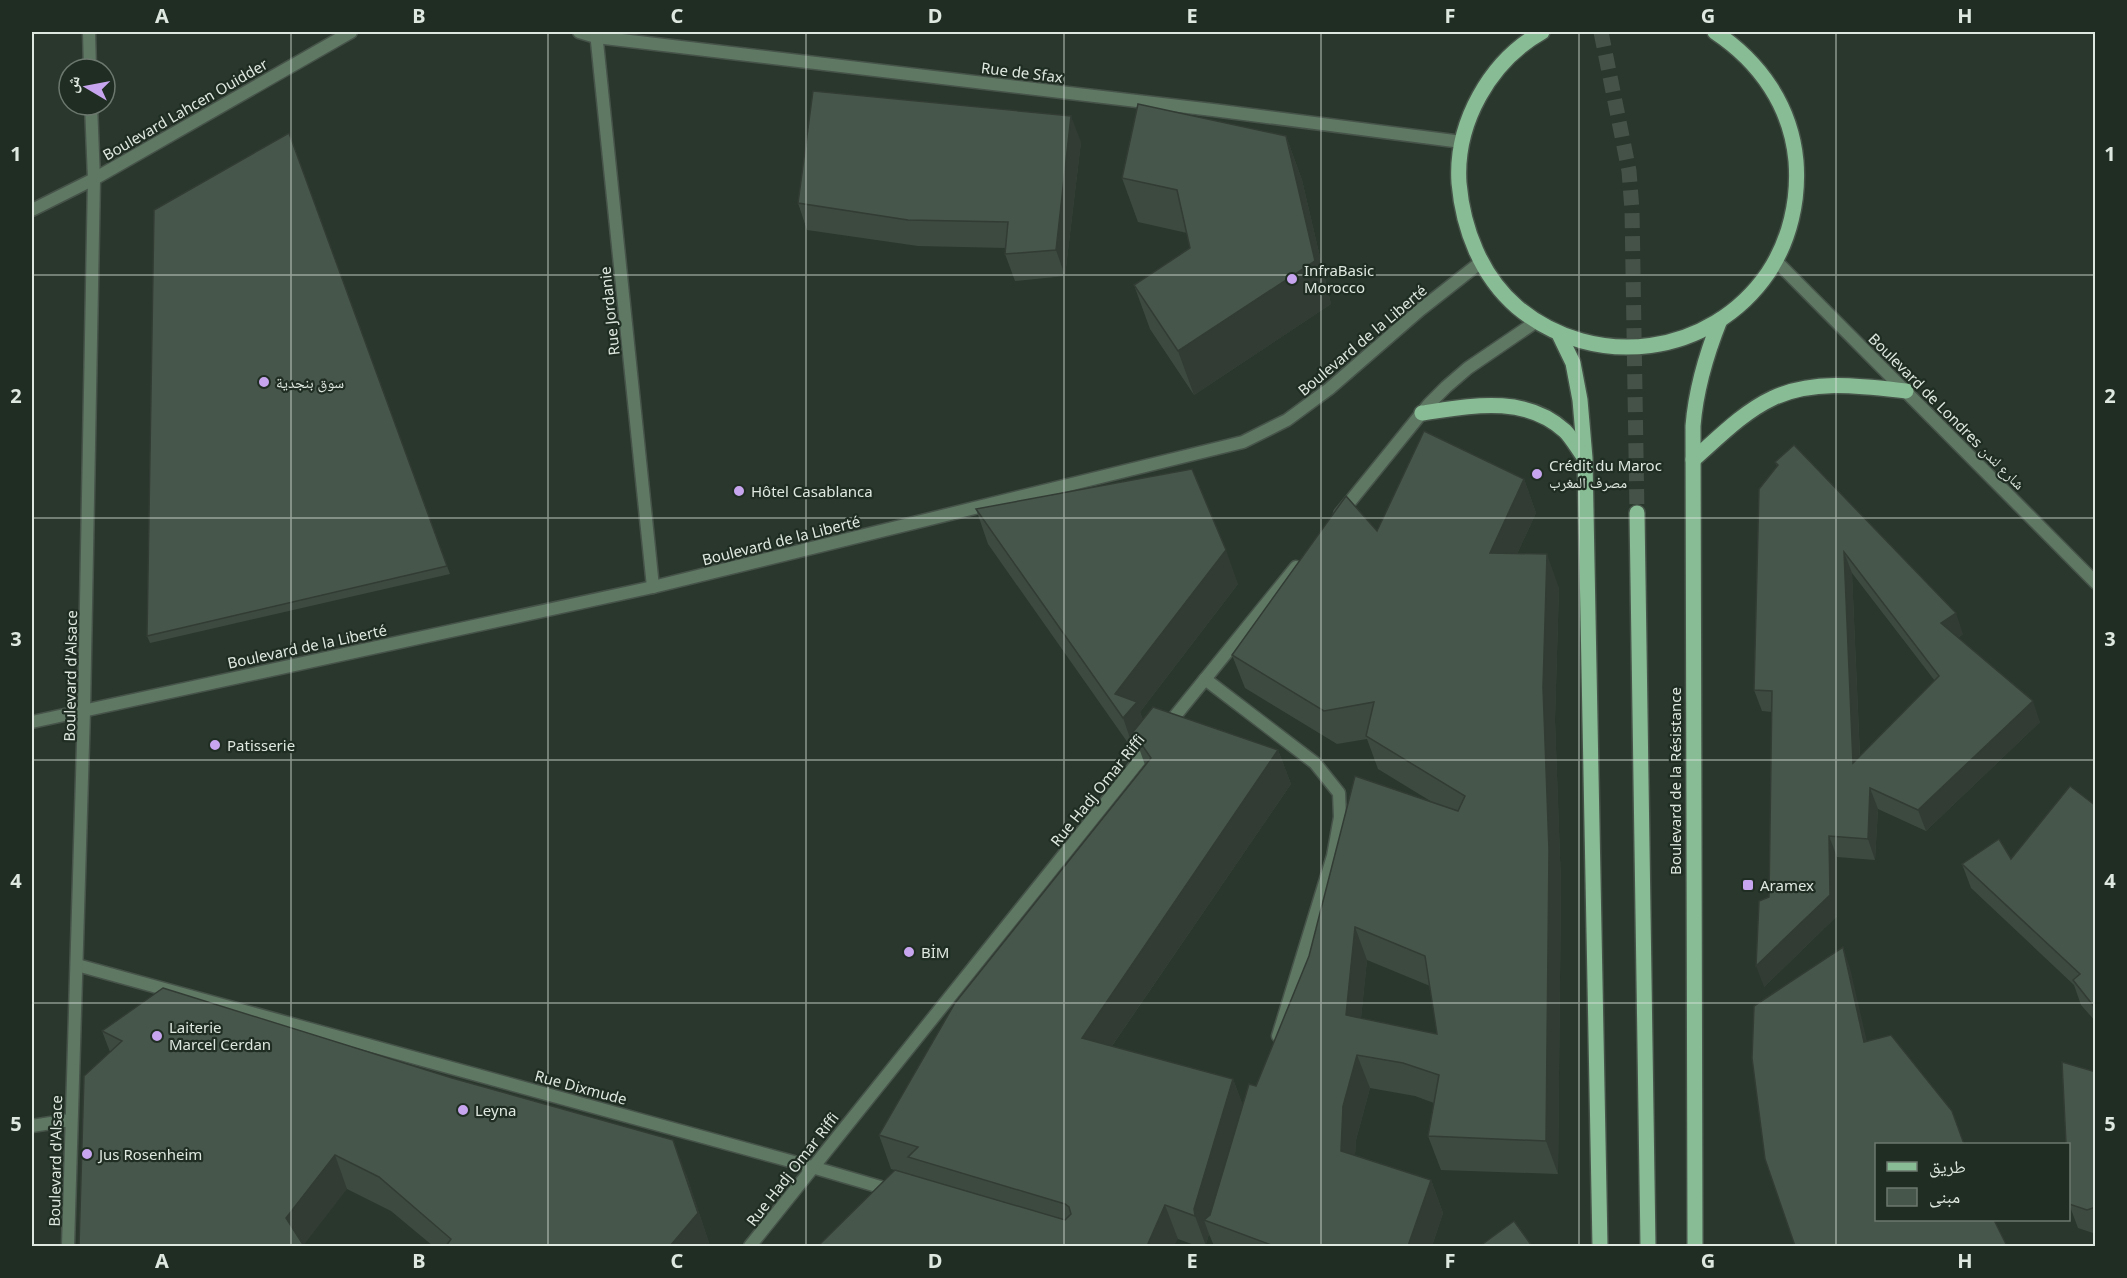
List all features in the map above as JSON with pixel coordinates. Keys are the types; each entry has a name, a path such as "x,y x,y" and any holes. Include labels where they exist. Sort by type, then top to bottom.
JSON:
{"main road":[{"path":"1519,48 1523,32"},
{"path":"1542,32 1519,48 1501,65 1486,85 1472,112 1462,142 1459,172 1461,204 1468,234 1481,262 1510,300 1537,321 1559,334 1611,347 1640,347 1668,343 1696,333 1720,320 1741,304 1759,285 1776,261 1786,237 1795,208 1798,178 1795,148 1788,119 1775,92 1758,68 1737,46 1715,32"},
{"name":"Boulevard de la Résistance","path":"1695,1246 1694,414 1707,353 1720,320"},
{"path":"1559,334 1573,363 1580,400 1585,458 1600,1246"},
{"path":"1693,460 1734,424 1772,398 1792,391 1838,385 1906,391"},
{"path":"1422,413 1495,404 1522,408 1547,417 1566,432 1585,458"},
{"path":"1637,513 1648,1246"}],"street":[{"path":"88,32 89,57"},
{"name":"Boulevard Lahcen Ouidder","path":"32,210 94,179 351,32"},
{"name":"Rue de Sfax","path":"579,32 1462,142"},
{"name":"Rue Jordanie","path":"596,34 653,587"},
{"name":"Boulevard d'Alsace","path":"68,1246 84,710 94,179 91,117"},
{"name":"Boulevard de Londres شارع لندن","path":"1776,261 2096,583"},
{"name":"Boulevard de la Liberté","path":"32,722 653,587 1243,442 1287,420 1329,389 1420,310 1481,262"},
{"path":"1333,522 1422,413 1468,368 1537,321"},
{"name":"Rue Hadj Omar Riffi","path":"750,1246 1303,559"},
{"path":"1205,679 1316,764 1339,793 1340,817 1333,856 1275,1046"},
{"name":"Rue Dixmude","path":"77,964 904,1194"},
{"path":"32,1126 70,1120"}],"building":[{"path":"813,91 1071,116 1056,250 1005,254 1008,222 908,220 798,203"},
{"path":"1138,104 1286,136 1315,261 1178,351 1134,285 1190,248 1177,190 1122,178"},
{"path":"289,133 447,566 147,636 154,210"},
{"path":"1424,431 1524,479 1490,553 1547,554 1543,687 1549,850 1546,1141 1428,1136 1439,1075 1403,1063 1357,1055 1343,1106 1341,1151 1431,1180 1408,1246 1274,1246 1204,1220 1210,1215 1249,1084 1256,1086 1309,956 1355,776 1458,811 1465,796 1366,736 1374,702 1324,711 1232,655 1346,496 1377,531","holes":["1355,927 1425,956 1437,1034 1346,1015"]},
{"path":"1794,445 1956,613 1941,623 2033,701 1918,810 1870,788 1868,839 1829,836 1830,895 1756,966 1759,901 1769,897 1772,691 1754,690 1759,489 1778,465 1775,462","holes":["1844,552 1939,676 1853,763"]},
{"path":"1192,469 1226,550 1115,694 1137,702 1123,718 976,509"},
{"path":"1153,707 1278,750 1082,1038 1233,1079 1194,1209 1195,1216 1165,1205 1147,1246 818,1246 895,1170 1065,1220 1071,1214 1069,1207 1065,1204 908,1157 918,1147 879,1135 955,1003 1151,758 1133,732"},
{"path":"2070,786 2096,806 2096,1009 2073,980 2080,974 1962,864 1999,839 2011,859"},
{"path":"1843,947 1864,1042 1891,1035 1952,1111 1964,1143 1875,1143 1875,1221 1994,1221 2007,1246 1795,1246 1765,1159 1752,1058 1754,1006"},
{"path":"163,988 452,1078 673,1140 698,1213 670,1246 446,1246 451,1239 379,1177 335,1155 286,1218 304,1246 79,1246 84,1076 122,1041 102,1031"},
{"path":"2062,1062 2096,1072 2096,1207 2087,1210 2070,1204 2070,1143 2066,1143"},
{"path":"1514,1221 1532,1246 1480,1246"}],"tunnel":[{"path":"1601,32 1629,171 1632,210 1637,513"}],"place":[{"name":"InfraBasic Morocco","path":"1292,279"},
{"name":"سوق بنجدية","path":"264,382"},
{"name":"Crédit du Maroc مصرف المغرب","path":"1537,474"},
{"name":"Hôtel Casablanca","path":"739,491"},
{"name":"Patisserie","path":"215,745"},
{"name":"Aramex","path":"1748,885"},
{"name":"BİM","path":"909,952"},
{"name":"Laiterie Marcel Cerdan","path":"157,1036"},
{"name":"Leyna","path":"463,1110"},
{"name":"Jus Rosenheim","path":"87,1154"}]}
